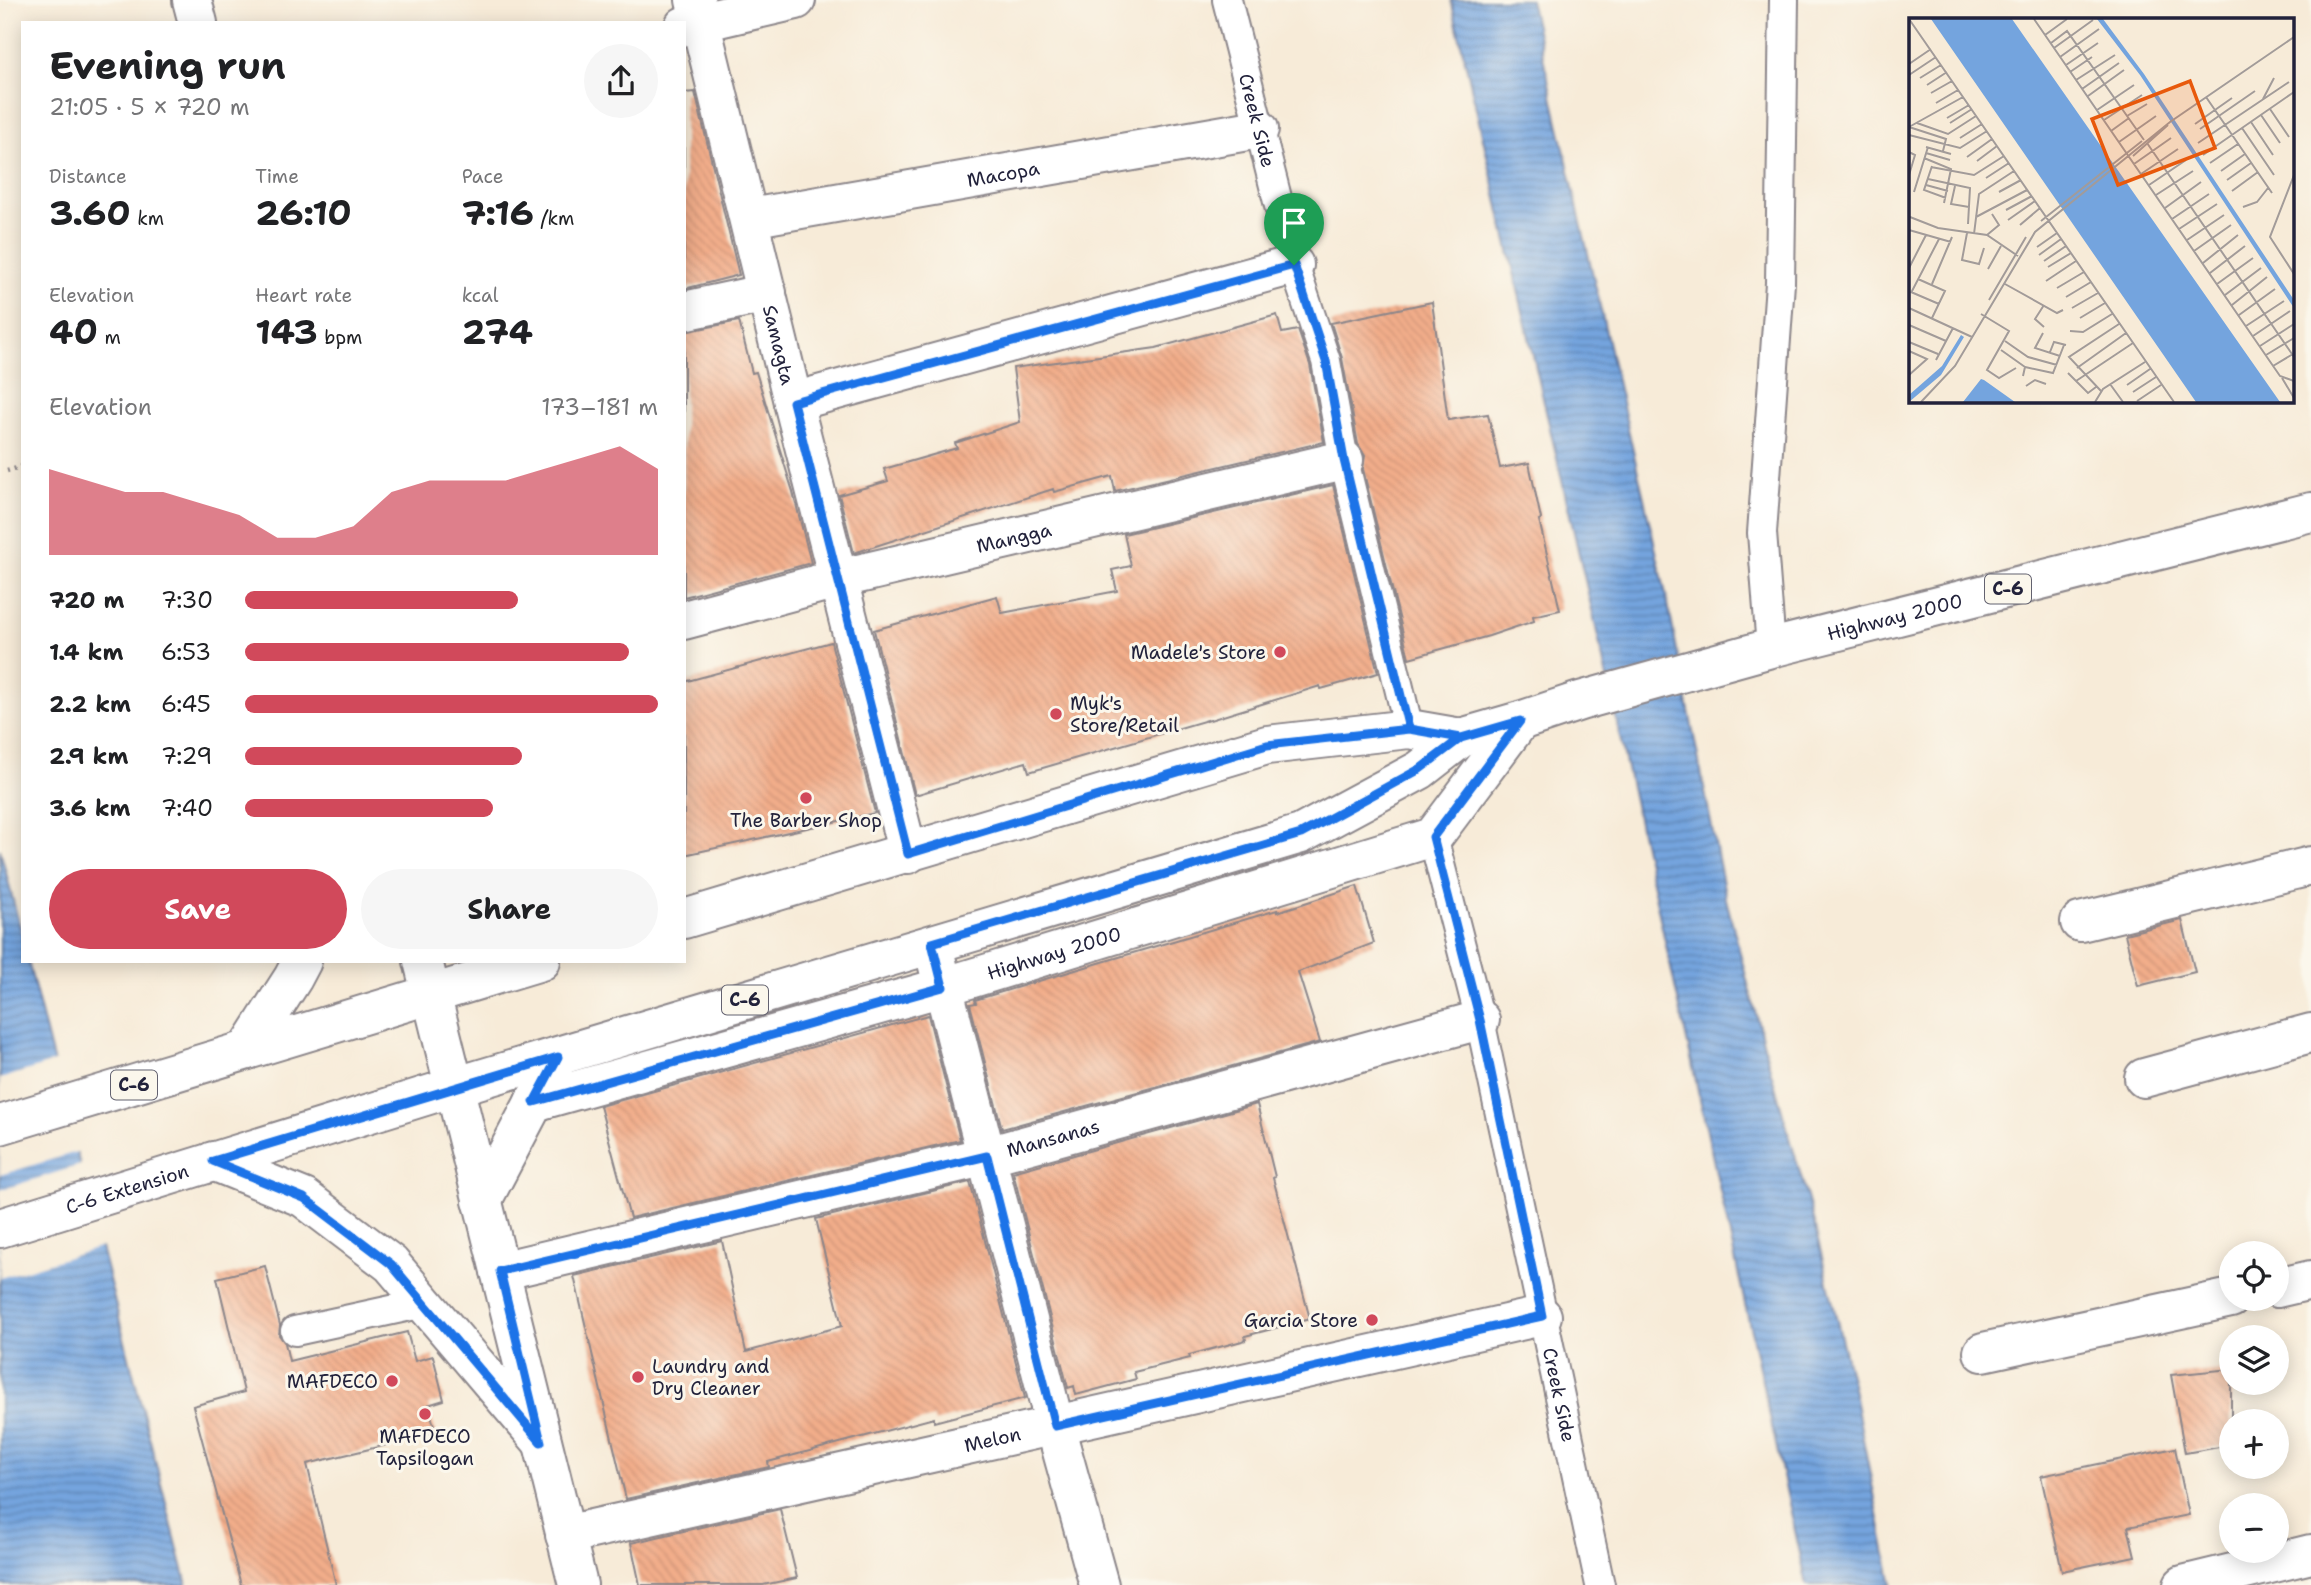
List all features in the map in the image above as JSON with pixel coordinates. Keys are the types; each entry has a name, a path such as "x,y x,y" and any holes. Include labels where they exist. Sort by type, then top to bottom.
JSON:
{"street":[{"path":"192,0 197,21"},
{"path":"693,16 796,0"},
{"name":"Samagta","path":"693,16 750,218 793,402 908,854"},
{"name":"Macopa","path":"750,218 1259,129"},
{"path":"793,402 1294,265"},
{"path":"686,311 767,293"},
{"name":"Mangga","path":"686,619 837,579 1344,460"},
{"name":"Highway 2000","path":"454,1087 1301,834 1420,769 1461,738 1580,701 1771,648 2311,512"},
{"path":"1433,837 1520,721"},
{"name":"Highway 2000","path":"686,918 1267,745 1409,729 1461,738"},
{"name":"Highway 2000","path":"534,1102 943,987 1433,837"},
{"path":"2080,922 2311,866"},
{"path":"932,943 1055,1426 1099,1585"},
{"path":"234,1054 293,978 301,963"},
{"name":"C-6","path":"0,1125 234,1054 427,977 527,963"},
{"path":"427,977 578,1585"},
{"name":"Mansanas","path":"500,1271 987,1156 1480,1020"},
{"path":"2144,1078 2311,1033"},
{"path":"482,1201 558,1057"},
{"name":"C-6 Extension","path":"0,1228 454,1087"},
{"path":"213,1161 304,1198 391,1264 541,1442"},
{"path":"2289,1285 2311,1280"},
{"path":"1983,1352 2219,1301"},
{"name":"Melon","path":"565,1535 1542,1316"},
{"path":"2183,1585 2311,1554"}],"lane":[{"name":"Creek Side","path":"1227,0 1294,265 1326,361 1344,460 1409,729"},
{"path":"1771,648 1762,533 1780,283 1784,0"},
{"name":"Creek Side","path":"1433,837 1480,1020 1600,1585"},
{"path":"295,1331 424,1303"}],"path":[{"path":"7,471 21,467"}],"water":[{"path":"1451,0 1530,0 1667,599 1726,899 1769,1065 1811,1211 1853,1388 1892,1585 1807,1585 1594,619"},
{"path":"0,849 21,931 21,963 29,963 187,1585 0,1585"}],"pier":[{"path":"57,1061 80,1151 0,1175 0,1079"},
{"path":"84,1164 105,1246 0,1278 0,1190"}],"building":[{"path":"695,92 739,275 686,288 686,93"},
{"path":"1432,302 1448,420 1488,414 1500,468 1529,463 1560,610 1533,616 1534,621 1489,636 1409,658 1363,469 1365,456 1358,444 1342,358 1331,323"},
{"path":"1277,315 1282,333 1298,330 1310,365 1324,442 1115,491 1112,476 1054,492 1053,489 854,553 839,495 888,481 884,469 957,448 955,443 1020,422 1013,368 1156,348"},
{"path":"739,321 752,373 756,372 793,492 811,563 686,596 686,332"},
{"path":"1333,485 1378,673 1321,689 1320,686 1029,772 1026,762 915,795 874,630 997,596 1002,613 1117,591 1112,570 1131,566 1124,534"},
{"path":"831,642 875,813 686,855 686,681"},
{"path":"1357,886 1374,943 1298,972 1320,1042 1002,1129 970,1004 976,1003 975,1000"},
{"path":"2182,920 2195,972 2138,986 2125,934"},
{"path":"928,1015 960,1140 630,1218 600,1106"},
{"path":"1257,1104 1275,1177 1273,1178 1310,1319 1245,1336 1246,1340 1189,1355 1190,1358 1134,1372 1136,1379 1076,1395 1074,1386 1068,1388 1013,1172"},
{"path":"970,1182 1025,1398 934,1422 934,1418 768,1462 769,1467 626,1499 574,1276 722,1241 746,1352 842,1326 816,1219"},
{"path":"265,1266 280,1325 279,1335 285,1343 289,1361 407,1332 415,1361 433,1356 444,1400 428,1405 436,1433 307,1464 336,1585 241,1585 193,1406 244,1392 217,1278"},
{"path":"2219,1370 2219,1395 2231,1395 2231,1409 2219,1409 2219,1447 2185,1453 2171,1375"},
{"path":"2175,1448 2189,1515 2128,1527 2135,1556 2062,1571 2041,1476"},
{"path":"780,1509 797,1578 763,1585 640,1585 631,1543"}],"place":[{"name":"Madele's Store","path":"1280,652"},
{"name":"Myk's Store/Retail","path":"1056,714"},
{"name":"The Barber Shop","path":"806,798"},
{"name":"Garcia Store","path":"1372,1320"},
{"name":"Laundry and Dry Cleaner","path":"638,1377"},
{"name":"MAFDECO","path":"392,1381"},
{"name":"MAFDECO Tapsilogan","path":"425,1414"}],"route":[{"path":"1294,265 793,402 908,854 1267,745 1409,729 1461,738 1520,721 1433,837 1480,1020 1542,1316 1055,1426 987,1156 500,1271 541,1442 391,1264 304,1198 213,1161 558,1057 534,1102 943,987 932,943 1301,834 1420,769 1461,738 1409,729 1344,460 1326,361 1294,265"}]}
